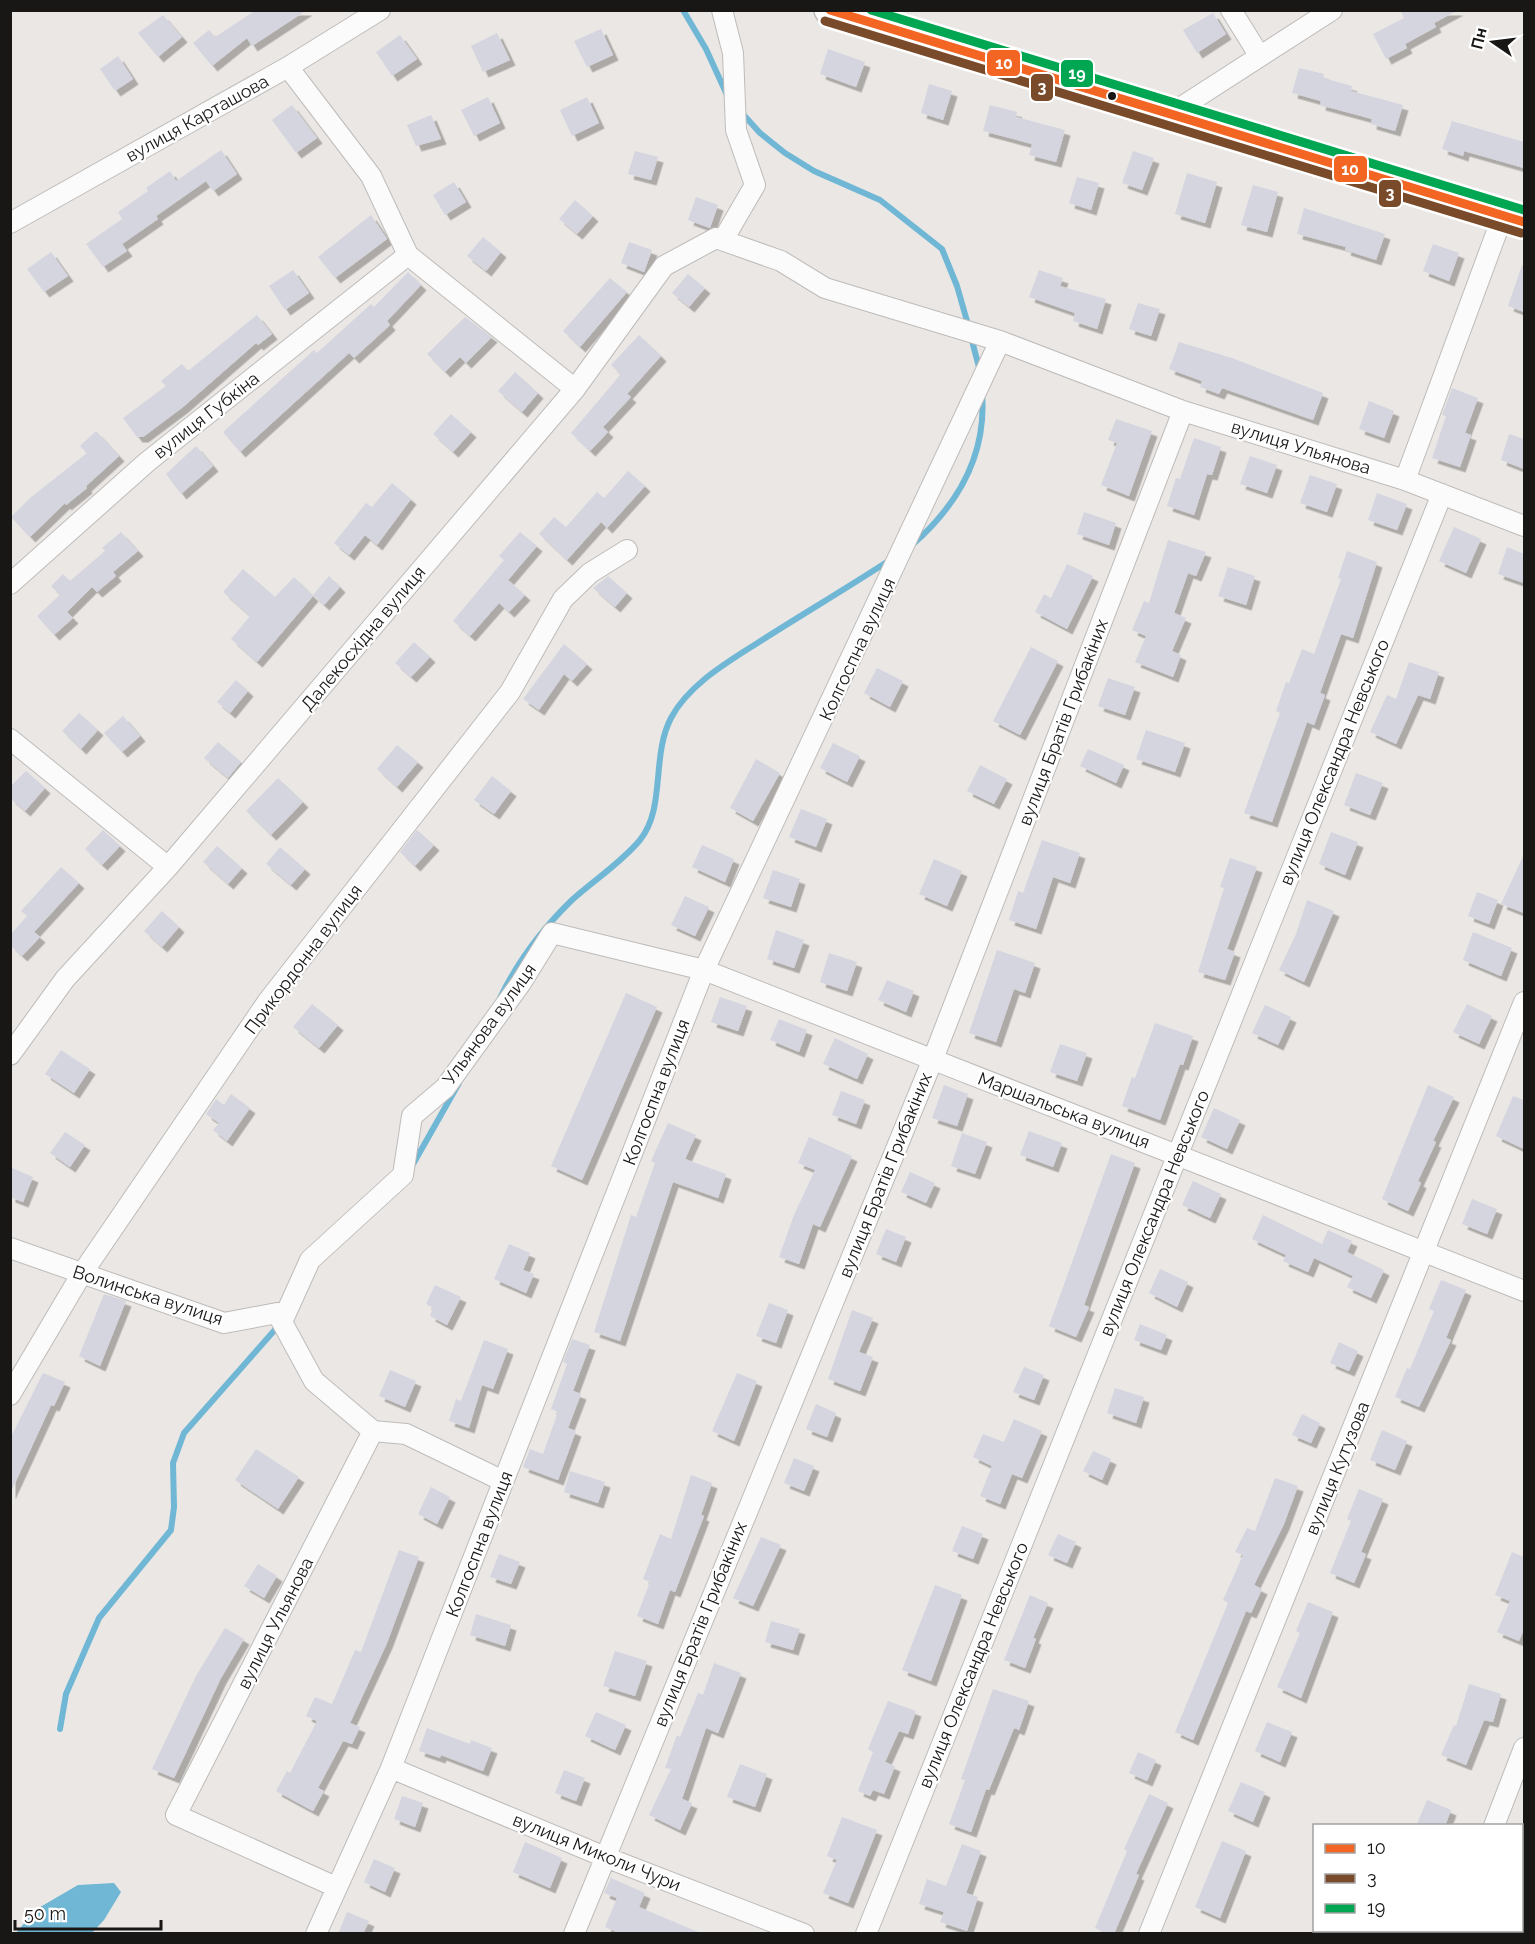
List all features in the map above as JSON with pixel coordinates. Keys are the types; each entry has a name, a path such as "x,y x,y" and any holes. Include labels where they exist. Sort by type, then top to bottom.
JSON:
{"street":[{"name":"вулиця Карташова","path":"10,223 288,67 380,10"},
{"path":"722,10 733,53 736,130 755,185 723,240 782,261 825,288 1000,341"},
{"path":"828,10 1514,218 1405,480"},
{"path":"1231,10 1260,55"},
{"path":"1169,115 1332,10"},
{"path":"288,67 371,176 408,255 575,389"},
{"name":"Далекосхідна вулиця","path":"10,1055 65,979 168,867 575,389 664,266 716,238 723,240"},
{"name":"вулиця Губкіна","path":"10,584 147,462 408,255"},
{"name":"вулиця Ульянова","path":"1000,341 1184,411 1405,480 1524,526"},
{"name":"Колгоспна вулиця","path":"316,1934 391,1768 704,970 1000,341"},
{"name":"вулиця Братів Грибакіних","path":"574,1934 933,1059 1184,411"},
{"name":"вулиця Олександра Невського","path":"866,1934 1442,494"},
{"name":"Прикордонна вулиця","path":"10,1395 81,1275 268,1001 510,692 563,599 590,573 627,550"},
{"path":"10,739 168,867"},
{"name":"Ульянова вулиця","path":"282,1322 310,1260 403,1174 412,1116 445,1088 521,983 552,933 704,970"},
{"name":"Маршальська вулиця","path":"704,970 1524,1291"},
{"name":"вулиця Кутузова","path":"1149,1934 1524,1002"},
{"name":"Волинська вулиця","path":"10,1248 81,1275 224,1323 277,1313 282,1322"},
{"path":"282,1322 314,1381 373,1431 406,1434 503,1481"},
{"name":"вулиця Ульянова","path":"336,1887 176,1815 373,1431"},
{"path":"1495,1824 1524,1748"},
{"name":"вулиця Миколи Чури","path":"391,1768 605,1857 804,1934"}],"water":[{"path":"114,1883 121,1892 104,1920 92,1933 16,1933 35,1910 78,1885"}],"building":[{"path":"256,10 307,10 252,46 247,38 212,66 193,43 209,30 215,37"},
{"path":"1400,10 1458,10 1434,23 1436,27 1405,44 1407,48 1386,59 1373,34 1404,18"},
{"path":"1213,13 1226,34 1197,53 1183,30"},
{"path":"163,15 182,37 158,57 138,33"},
{"path":"601,29 613,55 587,67 574,41"},
{"path":"497,33 510,60 483,72 471,46"},
{"path":"400,35 417,59 392,76 376,52"},
{"path":"828,49 865,62 856,87 820,74"},
{"path":"118,56 133,79 115,91 100,69"},
{"path":"1299,68 1324,74 1323,78 1352,86 1351,91 1403,105 1395,131 1371,124 1372,119 1320,105 1321,101 1292,93"},
{"path":"929,84 952,91 943,120 921,113"},
{"path":"488,97 500,123 474,136 461,110"},
{"path":"587,97 599,123 572,136 560,110"},
{"path":"292,105 317,138 296,153 272,120"},
{"path":"990,105 1017,112 1016,117 1065,130 1056,162 1029,155 1032,144 983,131"},
{"path":"431,115 441,139 416,146 407,125"},
{"path":"1452,121 1524,142 1524,168 1464,151 1463,156 1442,149"},
{"path":"221,150 237,174 213,191 206,181 156,216 158,219 122,244 127,251 103,267 86,244 122,219 118,212 148,191 146,188 170,171 176,181"},
{"path":"635,151 658,157 651,180 628,174"},
{"path":"1133,151 1154,158 1142,190 1122,183"},
{"path":"1187,173 1217,182 1205,223 1175,214"},
{"path":"1077,177 1099,183 1091,210 1069,203"},
{"path":"454,182 466,202 445,215 433,195"},
{"path":"1253,185 1278,192 1267,232 1241,225"},
{"path":"696,197 718,205 710,228 688,220"},
{"path":"575,200 593,216 577,234 559,219"},
{"path":"1304,208 1385,234 1376,260 1345,250 1346,247 1297,234"},
{"path":"371,215 387,239 335,278 318,257"},
{"path":"483,237 501,252 486,271 467,256"},
{"path":"629,242 652,250 644,272 621,263"},
{"path":"1433,244 1459,253 1449,281 1423,271"},
{"path":"51,252 68,276 44,292 27,269"},
{"path":"1522,265 1524,265 1524,312 1508,306"},
{"path":"293,270 309,293 285,310 269,286"},
{"path":"1039,270 1063,278 1060,286 1106,299 1097,329 1073,321 1075,313 1029,297"},
{"path":"408,272 421,285 387,321 390,325 354,358 349,353 240,452 223,432 314,350 317,353 371,304 374,307"},
{"path":"688,274 705,288 689,307 672,293"},
{"path":"610,278 627,292 580,347 563,331"},
{"path":"1138,303 1160,309 1151,336 1129,329"},
{"path":"257,315 272,334 258,345 256,343 183,407 143,437 137,437 123,418 166,386 161,381 182,364 188,371"},
{"path":"465,317 492,337 466,363 460,357 445,372 427,354"},
{"path":"639,335 661,356 627,394 631,397 603,427 608,432 590,451 571,433 621,374 611,365"},
{"path":"1179,342 1232,358 1323,393 1313,420 1222,388 1219,394 1200,387 1202,381 1169,369"},
{"path":"515,372 538,393 522,412 498,391"},
{"path":"1452,388 1478,398 1465,433 1471,435 1460,467 1432,458 1446,416 1442,415"},
{"path":"1369,401 1394,411 1384,438 1359,429"},
{"path":"451,414 471,432 453,452 433,434"},
{"path":"1116,419 1152,431 1129,496 1101,485 1117,443 1108,440"},
{"path":"96,431 119,456 86,486 87,488 66,505 65,503 30,537 11,517 30,498 87,453 80,446"},
{"path":"1509,434 1524,439 1524,469 1501,460"},
{"path":"1194,438 1221,447 1212,475 1207,474 1194,515 1167,506 1176,478 1180,479"},
{"path":"196,446 213,466 181,494 166,474"},
{"path":"1250,456 1277,465 1267,493 1240,484"},
{"path":"628,471 645,486 607,528 601,522 567,560 539,534 554,517 566,527 597,492 604,498"},
{"path":"1310,475 1337,484 1327,512 1300,503"},
{"path":"392,483 411,499 377,545 365,535 349,555 334,543 366,503 372,507"},
{"path":"1377,493 1407,504 1397,530 1368,520"},
{"path":"1084,512 1116,523 1109,545 1077,534"},
{"path":"1454,527 1481,539 1466,573 1439,561"},
{"path":"121,532 138,551 113,572 116,576 97,592 92,587 67,612 73,618 54,635 37,616 60,595 51,586 63,574 70,581 105,551 102,548"},
{"path":"520,532 537,546 508,580 525,595 509,612 499,603 470,636 453,621 504,560 499,556"},
{"path":"1168,540 1206,552 1196,576 1188,573 1174,613 1186,618 1172,651 1181,655 1173,677 1135,662 1146,636 1132,630 1144,601 1149,603"},
{"path":"1507,547 1524,554 1524,583 1498,574"},
{"path":"1347,551 1377,562 1353,638 1341,634 1320,693 1325,695 1314,725 1307,722 1272,822 1244,813 1280,713 1276,711 1286,682 1289,683 1302,649 1314,654 1341,579 1338,578"},
{"path":"1067,564 1093,576 1067,629 1035,612 1044,594 1051,598"},
{"path":"1228,567 1255,576 1246,605 1218,596"},
{"path":"243,569 275,597 294,577 313,596 257,662 231,639 250,616 223,592"},
{"path":"329,576 340,587 324,605 313,595"},
{"path":"608,576 627,593 615,607 593,588"},
{"path":"414,642 430,657 411,677 395,663"},
{"path":"564,644 587,664 572,681 564,674 539,710 523,699"},
{"path":"1031,647 1058,661 1020,735 993,721"},
{"path":"1409,662 1439,672 1430,699 1418,695 1396,744 1370,732 1387,695 1396,699"},
{"path":"877,668 903,681 890,707 864,693"},
{"path":"1108,678 1135,687 1125,715 1098,706"},
{"path":"236,680 248,691 230,713 217,702"},
{"path":"79,713 98,730 81,749 62,731"},
{"path":"123,716 140,736 122,752 104,733"},
{"path":"1146,730 1185,743 1175,772 1136,759"},
{"path":"218,742 241,762 228,778 204,758"},
{"path":"833,743 860,756 847,782 820,768"},
{"path":"397,745 418,762 397,787 377,769"},
{"path":"1088,749 1124,765 1116,783 1080,766"},
{"path":"756,759 780,773 753,821 730,808"},
{"path":"980,765 1007,779 994,804 967,791"},
{"path":"26,771 45,788 25,811 10,798 10,787"},
{"path":"1356,773 1383,783 1370,815 1344,805"},
{"path":"492,776 511,791 494,814 474,800"},
{"path":"278,778 303,802 271,835 246,811"},
{"path":"801,809 827,819 816,847 789,837"},
{"path":"103,830 120,846 102,865 85,849"},
{"path":"417,830 434,845 415,866 400,852"},
{"path":"1331,832 1358,842 1345,875 1319,864"},
{"path":"1042,840 1080,853 1070,883 1053,877 1036,929 1009,920 1018,891 1023,893"},
{"path":"702,845 734,859 725,882 692,867"},
{"path":"217,846 242,868 228,884 203,862"},
{"path":"280,847 305,869 291,885 266,864"},
{"path":"1524,854 1524,913 1501,904"},
{"path":"1230,858 1257,867 1227,949 1235,952 1225,980 1198,972 1224,888 1220,887"},
{"path":"934,859 962,871 947,906 919,894"},
{"path":"61,867 79,883 34,932 40,937 22,956 10,945 10,935 27,916 21,911"},
{"path":"773,870 800,879 791,907 763,898"},
{"path":"1477,892 1498,900 1489,924 1468,916"},
{"path":"685,896 709,907 695,936 671,925"},
{"path":"1307,900 1334,911 1304,982 1279,970 1296,934"},
{"path":"162,911 179,927 162,947 144,931"},
{"path":"776,930 804,940 794,968 767,959"},
{"path":"1473,932 1512,948 1501,976 1463,960"},
{"path":"997,950 1035,963 1025,993 1014,989 996,1042 969,1033"},
{"path":"829,953 857,962 847,991 820,982"},
{"path":"887,980 914,991 906,1012 878,1000"},
{"path":"626,993 657,1007 582,1180 551,1166"},
{"path":"720,997 747,1006 738,1031 711,1022"},
{"path":"312,1004 338,1025 319,1048 293,1027"},
{"path":"1467,1004 1492,1016 1479,1044 1453,1032"},
{"path":"1265,1005 1291,1017 1278,1045 1252,1033"},
{"path":"779,1019 807,1030 799,1052 770,1040"},
{"path":"1155,1023 1193,1036 1183,1065 1180,1064 1160,1120 1122,1106"},
{"path":"835,1038 868,1054 857,1079 823,1064"},
{"path":"1060,1044 1087,1053 1077,1081 1050,1072"},
{"path":"61,1050 90,1069 74,1093 45,1074"},
{"path":"944,1085 968,1094 957,1126 932,1118"},
{"path":"1428,1085 1454,1097 1433,1141 1436,1142 1418,1181 1421,1183 1408,1211 1382,1199"},
{"path":"841,1091 865,1100 856,1124 832,1115"},
{"path":"231,1094 250,1108 227,1141 213,1130 219,1123 206,1114 216,1099 224,1105"},
{"path":"1513,1096 1524,1100 1524,1149 1496,1136"},
{"path":"1214,1108 1240,1120 1227,1149 1201,1137"},
{"path":"668,1123 696,1135 685,1159 726,1174 718,1198 673,1182 620,1341 594,1332 631,1215 636,1217 655,1163 651,1161"},
{"path":"1029,1131 1062,1143 1053,1167 1020,1155"},
{"path":"65,1132 85,1145 70,1167 50,1153"},
{"path":"962,1133 987,1142 975,1174 951,1166"},
{"path":"809,1137 852,1156 820,1227 813,1224 799,1264 779,1257 794,1215 815,1170 798,1163"},
{"path":"1111,1154 1135,1163 1084,1305 1089,1307 1076,1337 1049,1326"},
{"path":"10,1167 33,1177 23,1202 10,1197"},
{"path":"910,1172 935,1183 926,1203 901,1192"},
{"path":"1193,1181 1221,1194 1210,1218 1182,1205"},
{"path":"1472,1199 1497,1209 1487,1234 1462,1224"},
{"path":"1263,1215 1322,1244 1328,1230 1352,1241 1347,1252 1384,1270 1371,1298 1347,1287 1353,1276 1314,1258 1308,1272 1283,1261 1286,1255 1252,1239"},
{"path":"886,1229 906,1237 896,1262 876,1254"},
{"path":"509,1244 530,1253 523,1270 534,1274 526,1293 494,1279"},
{"path":"1160,1269 1188,1282 1177,1307 1149,1293"},
{"path":"1441,1280 1466,1290 1446,1338 1451,1340 1419,1407 1395,1397 1407,1368 1410,1369 1434,1311 1429,1309"},
{"path":"435,1285 461,1297 447,1325 430,1316 433,1308 426,1304"},
{"path":"104,1294 126,1301 100,1366 79,1356"},
{"path":"769,1303 788,1310 776,1343 756,1336"},
{"path":"852,1310 873,1318 859,1352 873,1357 860,1391 828,1379"},
{"path":"1140,1324 1167,1335 1161,1350 1134,1340"},
{"path":"572,1339 590,1345 573,1391 581,1394 568,1428 576,1431 558,1480 523,1467 530,1449 543,1454 558,1412 551,1409 567,1364 563,1362"},
{"path":"484,1340 508,1349 493,1389 482,1385 469,1428 449,1421 456,1399 461,1401"},
{"path":"1339,1342 1358,1351 1349,1371 1330,1363"},
{"path":"1024,1367 1044,1375 1034,1400 1013,1392"},
{"path":"390,1370 416,1381 405,1407 379,1396"},
{"path":"43,1373 65,1382 54,1406 51,1405 10,1494 10,1439"},
{"path":"737,1373 757,1381 734,1441 712,1431"},
{"path":"1115,1388 1144,1397 1136,1423 1107,1413"},
{"path":"816,1404 836,1413 827,1437 806,1429"},
{"path":"1302,1414 1320,1423 1311,1443 1292,1435"},
{"path":"1014,1419 1042,1431 1022,1478 1012,1474 1000,1504 980,1496 992,1466 973,1457 983,1434 1004,1442"},
{"path":"1382,1430 1407,1441 1395,1470 1370,1460"},
{"path":"256,1449 299,1477 278,1509 235,1480"},
{"path":"1093,1451 1111,1459 1102,1480 1083,1471"},
{"path":"794,1458 814,1466 804,1491 784,1483"},
{"path":"570,1471 605,1482 598,1503 564,1492"},
{"path":"691,1475 712,1483 701,1515 704,1516 675,1592 670,1590 658,1624 637,1616 650,1582 643,1579 660,1534 671,1539"},
{"path":"1275,1478 1298,1486 1284,1524 1254,1585 1262,1589 1251,1613 1246,1611 1193,1740 1175,1732 1228,1603 1223,1600 1243,1555 1235,1552 1247,1528 1255,1531"},
{"path":"431,1487 450,1497 437,1524 418,1514"},
{"path":"1359,1489 1383,1499 1361,1552 1366,1554 1354,1583 1330,1573 1351,1521 1347,1519"},
{"path":"962,1526 983,1534 973,1559 952,1551"},
{"path":"1058,1534 1076,1542 1067,1563 1048,1555"},
{"path":"761,1537 781,1545 753,1606 733,1598"},
{"path":"399,1550 419,1557 387,1643 350,1723 360,1727 352,1744 343,1741 318,1788 324,1791 313,1811 276,1791 287,1771 290,1773 317,1721 306,1716 315,1697 332,1704 355,1650 361,1652"},
{"path":"1512,1552 1524,1557 1524,1629 1519,1641 1497,1632 1510,1601 1495,1595"},
{"path":"499,1554 520,1562 511,1584 490,1577"},
{"path":"258,1564 277,1576 264,1598 244,1586"},
{"path":"935,1585 962,1595 931,1681 902,1670"},
{"path":"1030,1595 1048,1603 1033,1638 1036,1639 1025,1668 1004,1660"},
{"path":"1308,1602 1333,1612 1301,1698 1277,1687 1300,1633 1296,1631"},
{"path":"476,1614 511,1625 505,1646 470,1635"},
{"path":"771,1621 800,1629 793,1650 765,1642"},
{"path":"225,1628 244,1639 221,1678 174,1778 152,1769 196,1676"},
{"path":"615,1651 647,1661 635,1696 603,1686"},
{"path":"714,1663 741,1673 718,1733 706,1728 682,1799 692,1803 680,1830 649,1815 671,1769 665,1768 677,1735 680,1737 698,1693 703,1695"},
{"path":"1469,1684 1501,1694 1493,1722 1484,1720 1466,1765 1441,1755 1454,1725 1456,1726"},
{"path":"993,1689 1029,1701 1019,1730 1014,1728 989,1790 986,1789 971,1832 949,1824 965,1780 961,1779"},
{"path":"888,1701 916,1711 908,1734 899,1731 885,1762 895,1766 884,1794 873,1790 870,1796 858,1791 873,1752 868,1749"},
{"path":"596,1712 626,1725 615,1750 585,1736"},
{"path":"1267,1722 1292,1732 1280,1762 1255,1751"},
{"path":"427,1728 470,1744 471,1740 492,1748 483,1771 441,1755 440,1758 419,1751"},
{"path":"1138,1752 1156,1760 1147,1781 1129,1773"},
{"path":"740,1764 767,1774 755,1807 727,1797"},
{"path":"564,1770 585,1778 576,1801 555,1793"},
{"path":"1241,1782 1265,1792 1253,1822 1228,1811"},
{"path":"1149,1794 1168,1803 1136,1874 1139,1875 1114,1934 1107,1934 1095,1928 1127,1851 1124,1849"},
{"path":"402,1796 423,1803 415,1827 394,1819"},
{"path":"1427,1800 1451,1810 1446,1824 1417,1824"},
{"path":"842,1817 877,1830 848,1903 823,1893 837,1860 827,1856"},
{"path":"1222,1841 1246,1851 1220,1918 1195,1907"},
{"path":"525,1842 562,1858 550,1888 513,1872"},
{"path":"962,1844 981,1851 966,1893 978,1897 967,1931 940,1922 944,1912 919,1904 927,1879 946,1886"},
{"path":"374,1859 395,1868 385,1892 364,1882"},
{"path":"611,1878 645,1893 639,1907 703,1934 621,1934 605,1927 617,1898 604,1893"},
{"path":"347,1912 369,1921 363,1934 338,1934"}],"waterway":[{"path":"683,10 706,49 727,95"},
{"path":"741,112 760,133 785,153 814,171 880,200 942,249 957,286 969,328"},
{"path":"971,337 980,371"},
{"path":"911,546 942,514 966,478 979,437 982,393"},
{"path":"500,998 523,958 551,922 572,900 640,840 653,813 665,733 671,718 688,695 710,675 735,658 890,560"},
{"path":"412,1166 459,1083"},
{"path":"60,1729 66,1694 99,1618 171,1530 174,1507 173,1463 184,1433 280,1324"}],"transit line":[{"name":"10","path":"830,10 1524,222"},
{"name":"19","path":"871,10 1524,210"},
{"name":"3","path":"825,21 1521,233"}]}
